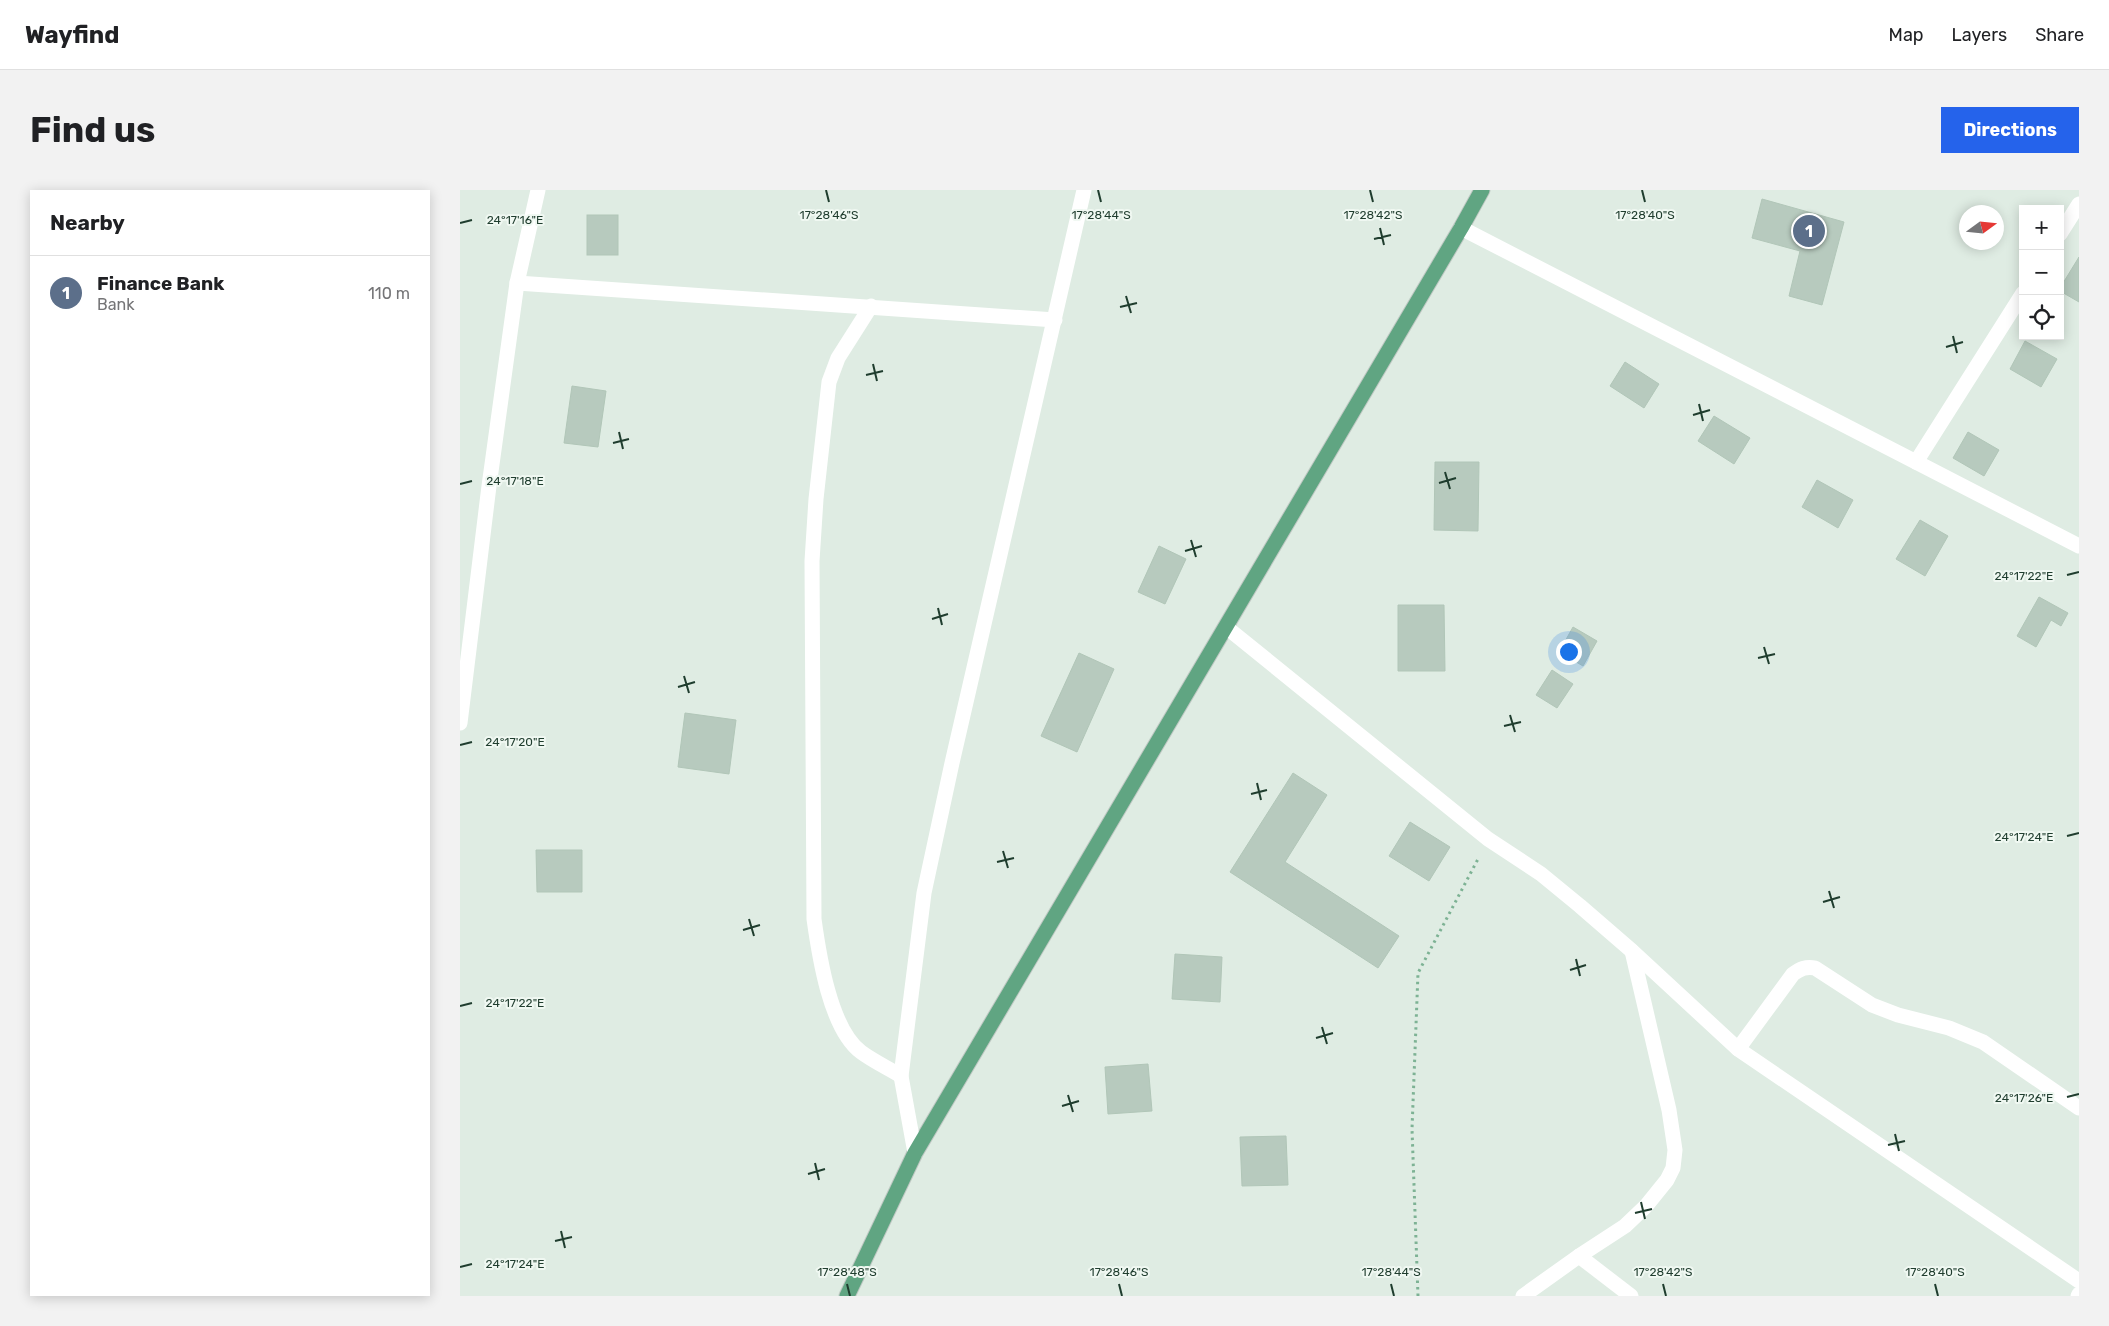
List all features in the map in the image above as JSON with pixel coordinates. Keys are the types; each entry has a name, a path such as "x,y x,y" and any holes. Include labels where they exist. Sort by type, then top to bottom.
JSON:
{"main road":[{"path":"847,1296 915,1152 1482,190"}],"street":[{"path":"460,723 489,486 517,283 538,190"},
{"path":"915,1152 901,1076 924,892 1084,190"},
{"path":"2064,228 2079,204"},
{"path":"1461,228 2079,546"},
{"path":"517,283 1055,320"},
{"path":"1916,462 2022,295"},
{"path":"871,306 838,358 829,382 816,499 812,561 814,919 822,969 830,997 844,1033 860,1051 901,1076"},
{"path":"1226,627 1488,839 1541,874 1632,951 1738,1050 2079,1281"},
{"path":"1523,1296 1625,1226 1646,1206 1667,1180 1673,1168 1674,1150 1669,1110 1632,951"},
{"path":"1738,1050 1793,974 1801,969 1811,967 1872,1005 1898,1015 1949,1028 1984,1042 2079,1108"},
{"path":"1579,1256 1631,1296"}],"path":[{"path":"1418,1296 1412,1129 1418,973 1488,839"}],"building":[{"path":"1762,199 1844,222 1822,305 1789,296 1800,251 1752,238"},
{"path":"587,215 618,215 618,255 587,255"},
{"path":"2079,257 2079,302 2064,293 2064,281"},
{"path":"2025,341 2057,359 2041,387 2010,369"},
{"path":"1625,362 1659,384 1644,408 1610,386"},
{"path":"572,386 606,391 598,447 564,443"},
{"path":"1714,416 1750,438 1734,464 1698,441"},
{"path":"1968,432 1999,450 1984,476 1953,458"},
{"path":"1435,462 1479,462 1478,531 1434,530"},
{"path":"1817,480 1853,500 1838,528 1802,507"},
{"path":"1920,520 1948,536 1925,576 1896,559"},
{"path":"1159,546 1186,559 1165,604 1138,592"},
{"path":"2039,597 2068,613 2061,626 2051,620 2036,647 2017,636"},
{"path":"1398,605 1444,605 1445,671 1398,671"},
{"path":"1573,627 1597,641 1583,666 1559,652"},
{"path":"1079,653 1114,669 1077,752 1041,736"},
{"path":"1552,670 1573,684 1557,708 1536,695"},
{"path":"685,713 736,720 729,774 678,767"},
{"path":"1293,773 1327,795 1285,862 1399,936 1378,968 1230,872"},
{"path":"1410,822 1450,847 1429,881 1389,856"},
{"path":"536,850 582,850 582,892 537,892"},
{"path":"1175,954 1222,957 1220,1002 1172,999"},
{"path":"1148,1064 1152,1111 1108,1114 1105,1067"},
{"path":"1286,1136 1288,1185 1242,1186 1240,1137"}],"place":[{"name":"Finance Bank","path":"1809,231"}]}
